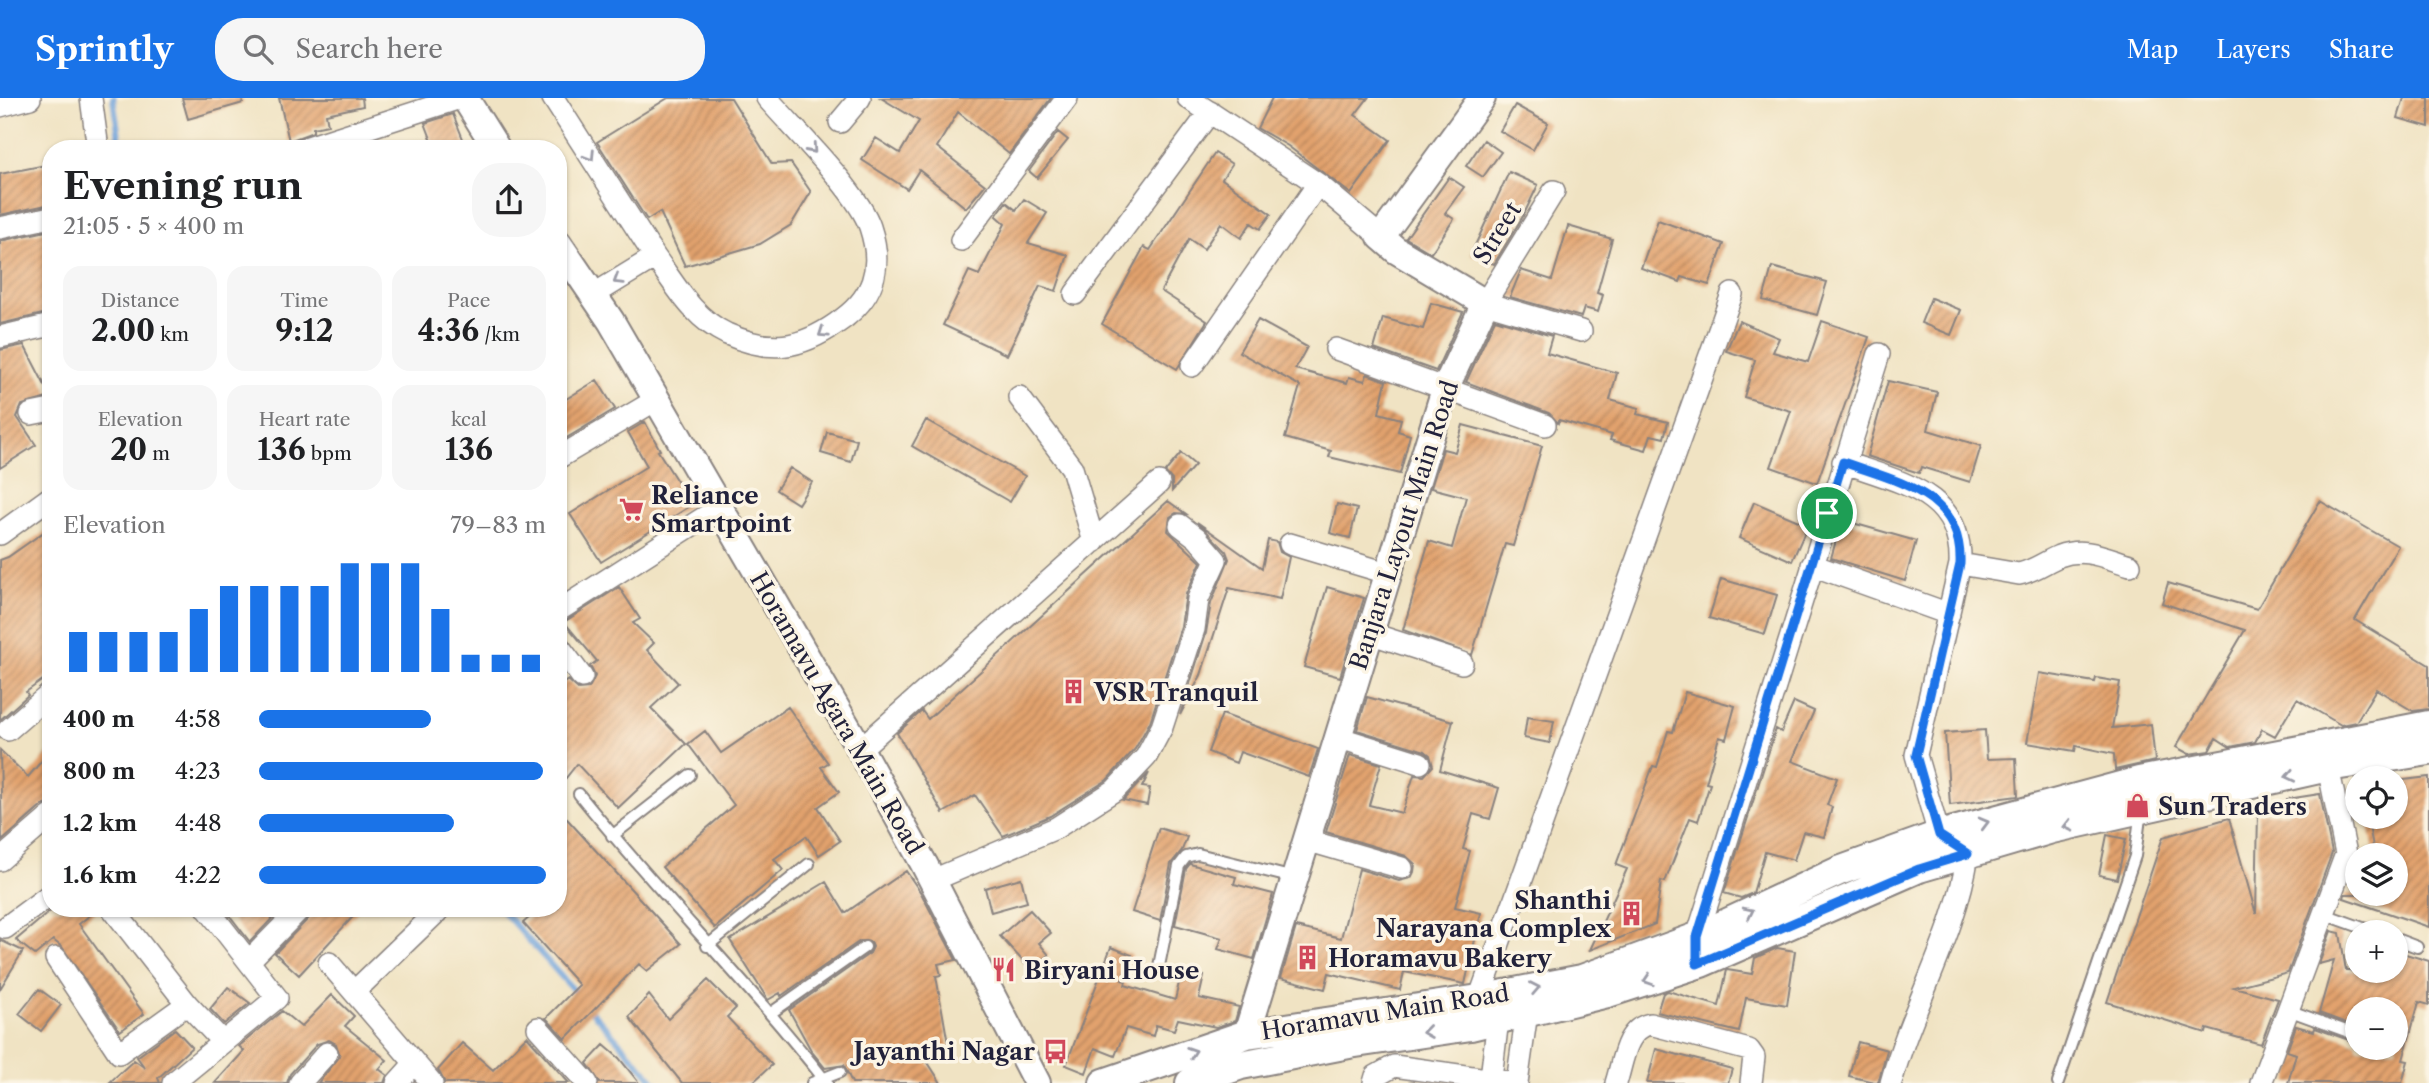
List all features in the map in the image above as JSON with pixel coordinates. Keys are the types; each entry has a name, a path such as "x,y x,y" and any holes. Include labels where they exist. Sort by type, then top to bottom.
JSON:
{"main road":[{"name":"Horamavu Main Road","path":"1104,1083 1247,1034 1479,999 1582,979 1697,951 1919,869 2429,725"},
{"name":"Horamavu Main Road","path":"1190,1083 1219,1078 1241,1065 1498,1019 1608,993 1697,951 1839,871 1939,835 2139,781 2322,757 2429,751"}],"street":[{"path":"0,106 30,98"},
{"path":"91,98 97,140"},
{"path":"330,140 463,98 491,140"},
{"path":"553,98 655,257 694,312 728,334 752,342 790,346 814,340 865,300 874,284 878,256 870,224 827,166 767,98"},
{"path":"839,122 860,98"},
{"path":"961,240 1067,98"},
{"path":"1188,98 1318,184 1396,250 1485,303 1581,331"},
{"path":"1381,237 1474,101"},
{"path":"1075,294 1209,112"},
{"path":"1192,366 1318,184"},
{"name":"Street","path":"1485,303 1555,191"},
{"path":"0,228 42,219"},
{"path":"593,295 655,257"},
{"name":"Horamavu Agara Main Road","path":"567,258 593,295 656,400 860,749 933,880 1037,1083"},
{"path":"1479,999 1732,293"},
{"name":"Banjara Layout Main Road","path":"1247,1034 1445,389 1485,303"},
{"path":"0,337 42,327"},
{"path":"1336,349 1545,425"},
{"path":"1697,951 1843,462 1879,354"},
{"path":"1019,397 1072,468 1094,542"},
{"path":"567,453 656,400"},
{"path":"1843,462 1915,488 1934,501 1958,532 1960,564 1916,755 1939,835 1968,854 1964,878 1945,941 1891,1083"},
{"path":"860,749 1159,483"},
{"path":"0,534 42,504"},
{"path":"567,605 719,508"},
{"path":"933,880 1056,828 1115,790 1146,757 1166,716 1194,629 1198,599 1216,560 1198,538 1180,525"},
{"path":"1290,544 1387,573"},
{"path":"1960,564 2019,574 2060,555 2086,551 2130,565"},
{"path":"1812,565 1950,614"},
{"path":"1368,634 1462,663"},
{"path":"567,657 582,677"},
{"path":"8,730 42,701"},
{"path":"1337,737 1420,763"},
{"path":"2261,1083 2346,854 2322,757"},
{"path":"0,860 42,824"},
{"path":"1306,840 1402,869"},
{"path":"5,928 42,901"},
{"path":"119,917 187,1004 222,1041"},
{"path":"175,1082 277,998 214,917"},
{"path":"249,961 292,917"},
{"path":"355,991 432,917"},
{"path":"55,958 119,1053 187,1004"},
{"path":"329,963 432,1083"},
{"path":"1374,1083 1376,1076 1394,1066 1516,1083 1527,1012"},
{"path":"1490,1078 1498,1019"},
{"path":"1616,1083 1630,1038 1640,1026 1650,1024 1749,1050 1754,1057 1751,1083"},
{"path":"538,1028 587,1083"},
{"path":"300,1083 327,1053"},
{"path":"397,1083 415,1063"}],"lane":[{"path":"612,836 690,775"},
{"path":"579,794 707,946 771,1013 825,1080"},
{"path":"2058,1083 2135,856 2141,808"},
{"path":"1158,971 1180,866 1186,857 1198,854 1294,878"},
{"path":"707,946 809,864"},
{"path":"2324,914 2345,922"},
{"path":"2408,944 2417,947"},
{"path":"771,1013 865,947"},
{"path":"2288,1010 2345,1031"},
{"path":"812,1083 840,1072"}],"building":[{"path":"182,98 242,98 243,103 188,119"},
{"path":"279,98 362,98 363,106 326,114 328,125 313,128 313,132 289,140"},
{"path":"668,98 731,98 772,164 791,163 811,192 791,225 760,244 685,266 660,212 647,220 597,142"},
{"path":"881,98 1051,98 1009,154 958,112 937,147 985,185 966,208 919,170 907,189 862,160 876,138 900,153 919,121"},
{"path":"1272,98 1368,98 1355,115 1390,140 1351,194 1288,146 1257,128"},
{"path":"2404,98 2429,98 2429,127 2398,118"},
{"path":"1515,105 1548,123 1533,150 1500,131"},
{"path":"453,114 463,140 432,140 425,123"},
{"path":"1058,132 1068,140 1037,178 1029,171"},
{"path":"1484,140 1501,152 1483,177 1466,166"},
{"path":"1215,153 1232,164 1222,179 1271,214 1260,229 1251,223 1241,238 1221,223 1204,249 1189,239 1161,291 1207,321 1177,369 1102,324 1144,247 1150,250"},
{"path":"42,166 42,206 0,215 0,174"},
{"path":"1509,172 1538,185 1494,264 1471,254"},
{"path":"1449,177 1464,187 1445,213 1454,219 1431,253 1406,238"},
{"path":"1024,199 1047,213 1028,243 1068,255 1056,291 1040,286 1007,355 943,325 969,271 979,275 1005,224 996,216 1006,202 1016,210"},
{"path":"1658,220 1724,244 1709,285 1682,277 1680,282 1641,268"},
{"path":"1568,226 1612,239 1597,293 1603,295 1598,312 1584,308 1581,317 1510,297 1521,270 1552,280"},
{"path":"42,232 42,314 0,324 0,241"},
{"path":"1772,267 1827,282 1817,315 1763,300"},
{"path":"1931,298 1961,310 1951,335 1921,323"},
{"path":"1431,303 1463,312 1436,371 1374,349 1383,318 1423,329"},
{"path":"1495,319 1552,336 1547,353 1617,373 1610,400 1639,408 1637,414 1668,422 1664,438 1651,435 1646,450 1610,440 1612,435 1559,420 1558,423 1549,413 1466,382"},
{"path":"1258,320 1307,347 1295,369 1347,383 1349,377 1365,381 1367,374 1386,381 1379,413 1401,419 1398,431 1410,435 1400,474 1329,457 1331,451 1285,438 1300,386 1239,352"},
{"path":"1739,321 1779,338 1773,352 1808,362 1822,321 1869,337 1817,483 1771,467 1791,411 1744,397 1755,360 1726,351"},
{"path":"24,345 42,380 42,399 22,405 17,417 36,445 0,468 0,350"},
{"path":"597,380 615,409 567,438 567,398"},
{"path":"1888,381 1937,392 1928,430 1981,446 1970,482 1921,467 1919,473 1867,456"},
{"path":"926,420 1025,476 1010,502 912,446"},
{"name":"Reliance Smartpoint","path":"645,422 660,450 658,451 692,505 601,562 570,514 647,466 628,432"},
{"path":"1463,425 1542,446 1513,546 1505,544 1472,655 1403,630 1429,541 1452,548 1466,497 1431,488 1443,449 1455,452"},
{"path":"827,432 857,440 851,462 821,453"},
{"path":"1181,453 1195,465 1172,491 1172,480 1165,472"},
{"path":"790,468 812,482 798,504 776,490"},
{"name":"VSR Tranquil","path":"1168,501 1186,514 1176,513 1170,517 1168,531 1201,562 1186,594 1181,626 1150,722 1135,749 1107,780 1050,816 1003,836 975,795 943,813 897,733 922,711 928,719"},
{"path":"2320,501 2398,546 2355,620 2429,665 2429,709 2413,711 2376,689 2356,722 2341,725 2297,699 2275,736 2262,729 2255,742 2230,747 2216,738 2209,751 2189,754 2176,747 2245,630 2162,603 2168,583 2257,609"},
{"path":"1754,502 1808,525 1792,561 1739,538"},
{"path":"1337,504 1357,509 1350,538 1330,533"},
{"path":"1842,520 1916,541 1905,581 1831,558"},
{"path":"1197,522 1262,568 1268,540 1277,542 1280,552 1289,557 1280,599 1229,588 1201,675 1180,715 1206,633 1211,603 1229,559 1226,551"},
{"path":"42,533 42,680 26,692 28,695 0,720 0,560"},
{"path":"1721,579 1777,595 1765,634 1709,618"},
{"path":"619,587 640,619 633,623 654,643 647,650 678,683 651,708 686,744 618,808 577,764 567,777 567,681 578,689 589,688 595,676 590,666 597,661 567,626 567,620"},
{"path":"1327,587 1364,598 1340,677 1304,667"},
{"path":"2039,673 2095,682 2096,678 2120,682 2112,728 2151,724 2155,761 2115,770 2114,754 2076,746 2075,751 2027,743"},
{"path":"1685,692 1735,706 1726,739 1719,737 1706,783 1710,784 1698,821 1690,818 1665,882 1661,881 1655,924 1590,950 1627,869 1616,865 1653,766 1657,767 1668,731 1673,732"},
{"path":"1367,697 1453,721 1440,770 1499,788 1490,819 1473,814 1463,849 1470,851 1455,907 1481,913 1465,984 1404,972 1400,990 1329,973 1325,989 1281,978 1296,927 1341,938 1359,869 1399,881 1411,878 1414,872 1415,864 1406,856 1326,832 1350,755 1381,764 1369,805 1402,813 1414,775 1424,776 1433,766 1430,755 1425,751 1357,730"},
{"path":"1794,702 1814,711 1792,761 1837,778 1827,805 1832,807 1824,837 1803,832 1794,860 1765,852 1753,893 1741,898 1724,893 1776,729 1781,732"},
{"path":"788,707 828,763 821,767 839,792 818,807 840,841 819,855 806,836 774,859 783,870 715,928 662,867 734,805 688,744 705,731 721,753"},
{"path":"1222,714 1318,749 1309,777 1240,752 1236,763 1208,752"},
{"path":"1527,717 1554,721 1550,743 1524,738"},
{"path":"1985,730 1987,759 2016,758 2018,796 1950,805 1945,733"},
{"path":"0,750 28,777 42,761 42,806 2,841"},
{"path":"1149,773 1142,787 1150,788 1147,805 1123,800"},
{"path":"2429,777 2429,927 2367,906 2408,906 2408,843 2372,843 2369,829 2408,829 2408,780"},
{"path":"2320,794 2332,853 2288,973 2234,987 2278,999 2261,1044 2207,1029 2206,1033 2107,1002 2163,837 2229,818 2256,914 2258,813 2289,813 2287,799"},
{"path":"567,819 681,944 647,971 639,964 565,1039 546,1018 579,985 523,923 530,917 567,917"},
{"path":"1159,828 1187,837 1182,850 1171,864 1160,921 1132,912"},
{"path":"2107,835 2126,839 2117,879 2099,875"},
{"path":"1190,864 1236,877 1234,884 1273,894 1254,959 1218,949 1222,938 1175,925 1186,869"},
{"path":"906,871 921,893 956,960 938,964 941,975 936,976 949,1049 927,1061 941,1083 852,1083 844,1065 825,1068 812,1052 789,1010 870,953 873,947 871,942 860,941 781,996 780,993 768,1000 730,940 826,882 845,913"},
{"path":"1021,878 1027,902 991,912 985,888"},
{"path":"1030,910 1051,933 1039,943 1049,955 1031,970 1000,936"},
{"path":"43,917 88,917 79,924 144,1014 120,1031 62,947 53,940 35,955 16,940"},
{"path":"231,917 274,917 250,942"},
{"path":"310,917 353,917 299,975 275,953"},
{"path":"2331,931 2340,933 2345,983 2408,983 2408,955 2429,961 2429,1005 2419,1002 2408,1042 2408,997 2345,997 2345,1023 2319,1013 2334,960 2319,964"},
{"path":"0,940 23,951 0,989"},
{"path":"1111,947 1132,955 1122,980 1126,981 1125,985 1175,1000 1182,970 1204,976 1199,998 1239,1007 1235,1021 1216,1027 1178,1019 1174,1030 1156,1025 1153,1036 1126,1028 1115,1056 1095,1048 1086,1073 1066,1065"},
{"path":"1777,948 1795,951 1787,1005 1746,998 1739,1032 1657,1012 1663,993 1668,991 1719,1006 1727,970 1752,974 1755,958"},
{"path":"708,980 736,1008 727,1017 772,1065 752,1083 682,1083 629,1017 649,995 668,1019"},
{"path":"228,987 250,1003 224,1024 210,1009"},
{"path":"39,989 61,1005 41,1031 19,1014"},
{"path":"332,995 354,1016 345,1026 387,1060 379,1069 387,1075 384,1083 318,1083 340,1056 336,1044 329,1040 317,1044 290,1074 287,1083 215,1083 244,1051 239,1046 282,1011 301,1027"},
{"path":"2296,1026 2314,1031 2315,1028 2345,1039 2345,1060 2408,1061 2402,1083 2288,1083 2296,1054 2287,1051"},
{"path":"175,1029 192,1047 158,1078 160,1083 109,1083 134,1060 145,1068 137,1057"},
{"path":"527,1036 569,1083 445,1083 438,1070 462,1043 493,1070"},
{"path":"1858,1042 1887,1050 1878,1083 1849,1076"},
{"path":"604,1045 619,1058 639,1083 600,1083 587,1063"},
{"path":"1656,1049 1732,1069 1728,1083 1647,1083"}],"waterway":[{"path":"113,98 120,140"},
{"path":"508,917 578,995"},
{"path":"587,1006 656,1083"}],"place":[{"name":"Reliance Smartpoint","path":"631,509"},
{"name":"VSR Tranquil","path":"1074,692"},
{"name":"Sun Traders","path":"2138,806"},
{"name":"Shanthi Narayana Complex","path":"1631,914"},
{"name":"Horamavu Bakery","path":"1308,958"},
{"name":"Biryani House","path":"1004,970"},
{"name":"Jayanthi Nagar","path":"1055,1051"}],"route":[{"path":"1843,462 1915,488 1934,501 1958,532 1961,545 1960,564 1916,755 1939,835 1968,854 1919,869 1697,964 1697,937 1827,513 1843,462"}]}
